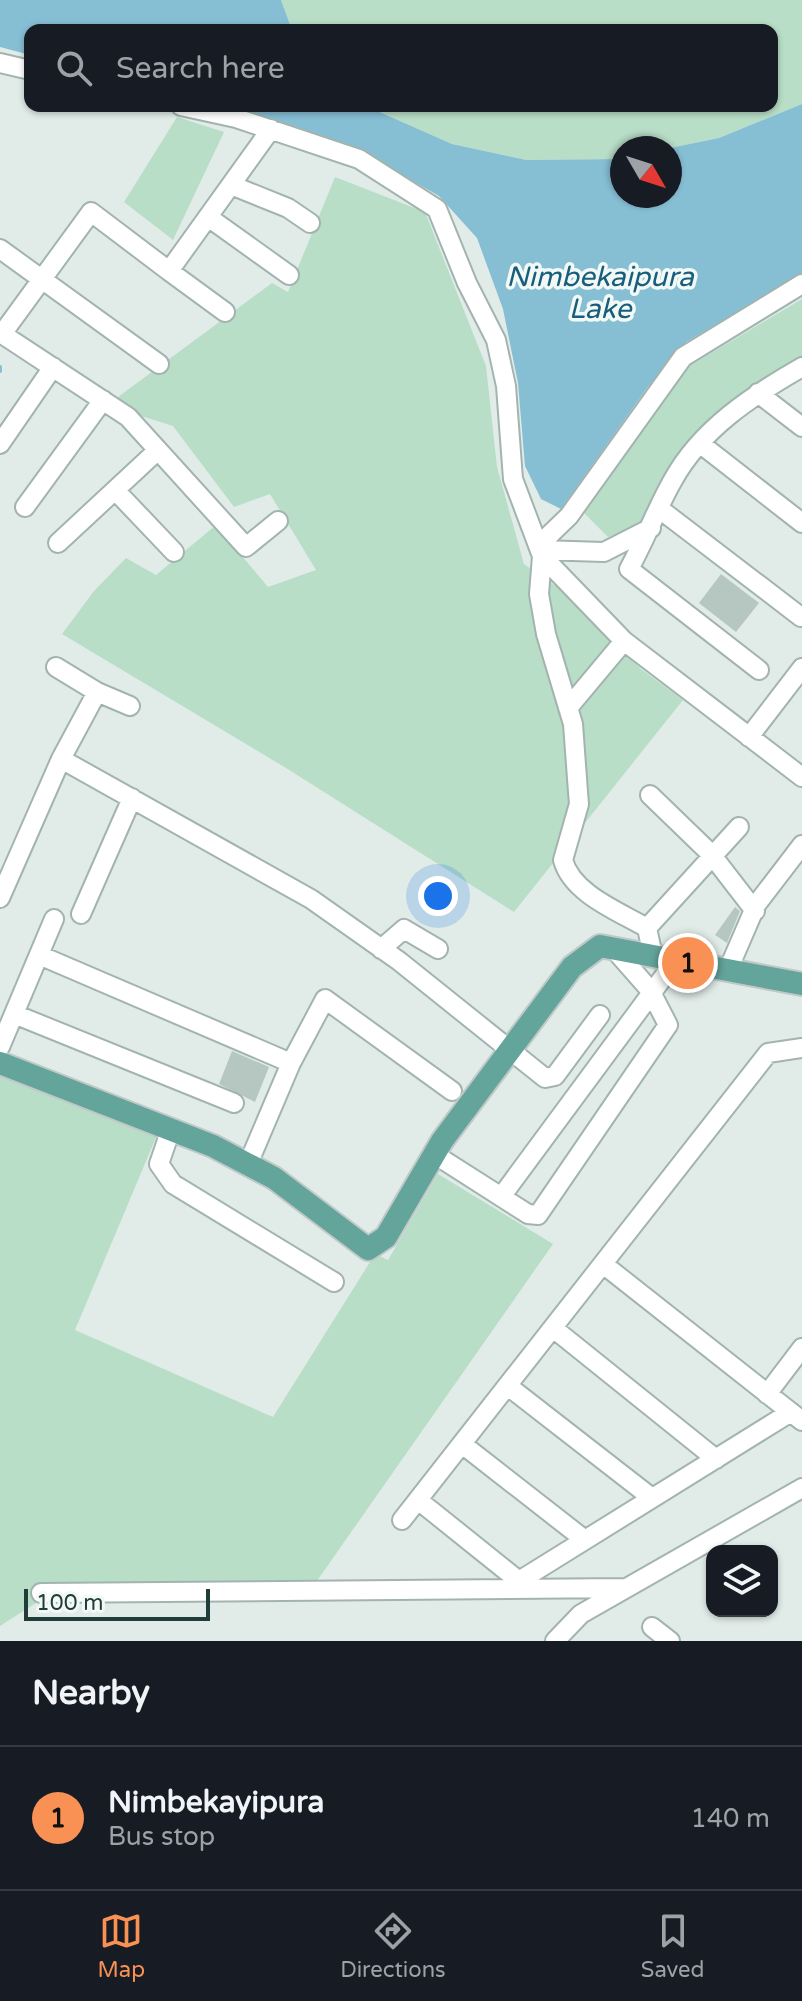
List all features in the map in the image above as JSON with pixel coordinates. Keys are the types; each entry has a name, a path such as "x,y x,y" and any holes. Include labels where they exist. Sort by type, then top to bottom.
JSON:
{"main road":[{"path":"0,1063 171,1129 248,1164 274,1178 368,1249 386,1237 434,1154 572,967 600,946 802,984"}],"street":[{"path":"0,63 24,69"},
{"path":"204,112 271,129 359,159 437,209 467,283 496,340 506,386 513,479 540,550 624,641 802,777"},
{"path":"169,271 271,129"},
{"path":"231,185 288,208 310,223"},
{"path":"225,312 91,212 1,334 128,417 246,547 278,521"},
{"path":"208,217 289,275"},
{"path":"0,249 159,364"},
{"path":"653,956 647,928 589,894 565,870 563,860 579,804 573,724 546,634 539,594 540,550 569,516 683,357 802,284"},
{"path":"0,444 53,367"},
{"path":"759,670 629,569 674,479 719,423 758,393 802,367"},
{"path":"758,393 802,427"},
{"path":"25,507 103,400"},
{"path":"702,445 802,523"},
{"path":"58,543 158,450"},
{"path":"115,490 174,552"},
{"path":"661,510 801,617"},
{"path":"540,550 604,552 651,528"},
{"path":"568,708 624,641"},
{"path":"56,667 97,692 130,706"},
{"path":"749,737 802,668"},
{"path":"2,889 61,759 97,692"},
{"path":"61,759 311,899 549,1079 600,1015"},
{"path":"650,795 711,854 755,911"},
{"path":"81,914 132,798"},
{"path":"647,928 711,854 739,827"},
{"path":"728,970 755,911 802,845"},
{"path":"0,1047 54,919"},
{"path":"381,949 404,929 438,949"},
{"path":"434,1154 528,1214 538,1215 668,1025 650,990 614,949"},
{"path":"39,955 291,1063"},
{"path":"501,1197 650,990 676,960"},
{"path":"248,1164 291,1063 325,999 452,1091"},
{"path":"14,1014 234,1103"},
{"path":"402,1520 768,1053 802,1048"},
{"path":"171,1129 159,1164 173,1184 334,1282"},
{"path":"418,1500 519,1581 716,1459 796,1417 603,1264"},
{"path":"553,1328 716,1459"},
{"path":"767,1394 802,1348"},
{"path":"508,1386 652,1498"},
{"path":"462,1444 585,1540"},
{"path":"559,1639 581,1614 802,1488"},
{"path":"41,1593 626,1588"},
{"path":"652,1627 670,1641"}],"green space":[{"path":"281,0 802,0 802,104 719,138 682,146 682,136 610,136 610,159 526,160 452,144 380,112 778,112 778,24 290,24"},
{"path":"177,117 224,132 173,240 124,202"},
{"path":"335,177 425,212 486,366 497,467 524,564 570,596 641,669 683,700 514,912 286,768 62,634 94,591 126,558 156,575 216,525 268,587 316,570 270,494 234,507 173,426 138,415 118,397 272,283 288,292"},
{"path":"802,299 802,360 713,416 673,468 646,523 608,537 583,512 676,374"},
{"path":"0,1075 157,1135 75,1330 273,1417 375,1254 388,1260 438,1174 553,1244 312,1588 61,1587 0,1626"}],"water":[{"path":"0,0 281,0 290,24 24,24 24,53 0,47"},
{"name":"Nimbekaipura Lake","path":"802,104 802,274 686,342 647,388 561,509 541,499 525,466 518,383 503,309 477,238 439,196 371,157 235,112 380,112 452,144 526,160 610,159 610,208 682,208 682,146 719,138"}],"building":[{"path":"721,574 759,603 736,632 699,603"},
{"path":"735,907 740,911 727,943 715,935"},
{"path":"232,1051 269,1067 255,1102 219,1084"}],"place":[{"name":"Nimbekayipura","path":"688,963"}]}
